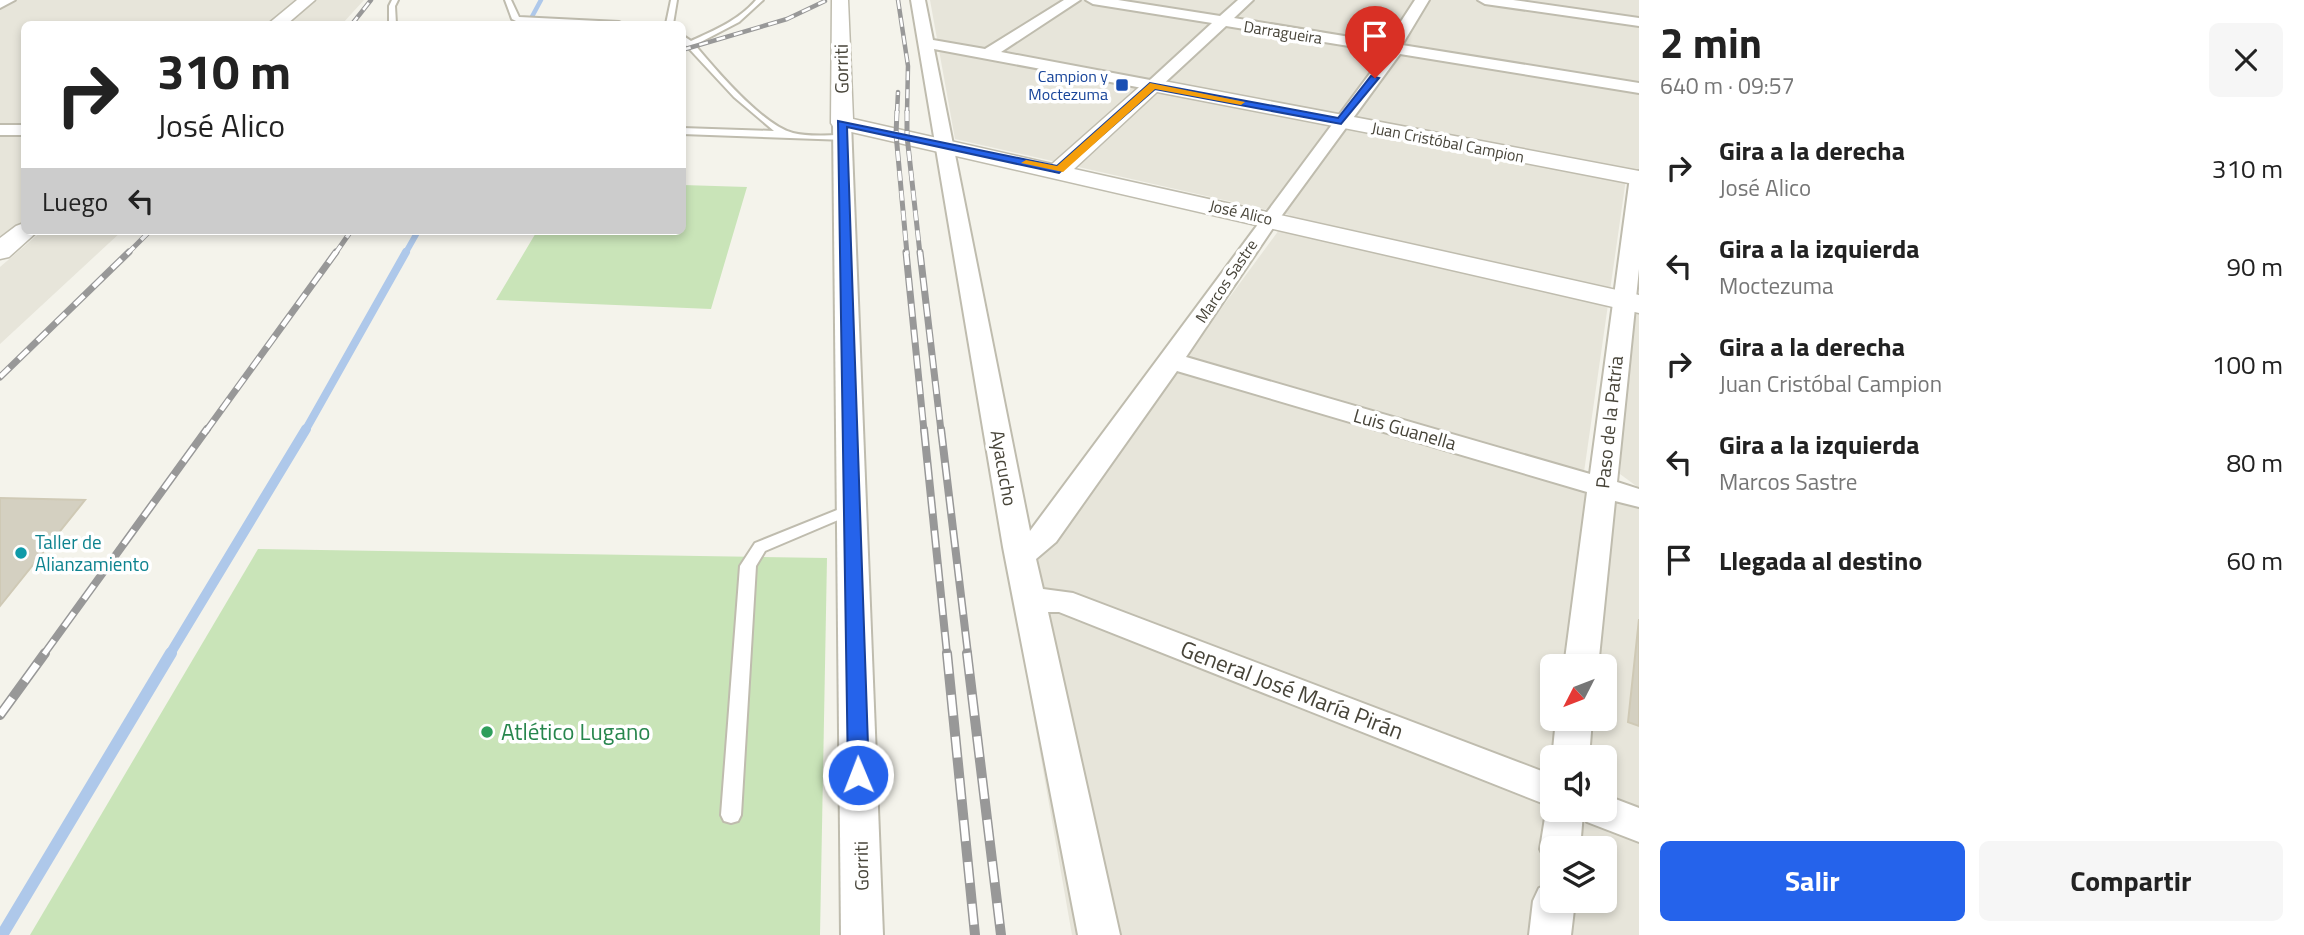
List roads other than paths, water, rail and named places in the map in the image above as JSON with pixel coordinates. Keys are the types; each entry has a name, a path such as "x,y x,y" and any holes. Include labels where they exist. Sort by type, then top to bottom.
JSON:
{"street":[{"path":"0,4 8,0"},
{"path":"281,21 307,0"},
{"name":"Gorriti","path":"840,0 862,935"},
{"name":"Ayacucho","path":"918,0 1020,555 1099,935"},
{"path":"988,54 1073,0"},
{"name":"Darragueira","path":"1093,0 1639,88"},
{"path":"1059,170 1246,0"},
{"name":"Marcos Sastre","path":"1020,555 1045,534 1171,361 1269,219 1394,50 1395,42 1422,0"},
{"path":"1485,0 1639,22"},
{"name":"Juan Cristóbal Campion","path":"926,43 1639,178"},
{"path":"0,130 21,130"},
{"name":"José Alico","path":"842,130 944,145 1059,170 1631,302"},
{"name":"Paso de la Patria","path":"1583,654 1602,487 1631,302 1639,178"},
{"path":"0,251 21,234"},
{"name":"Luis Guanella","path":"1171,361 1639,498"},
{"name":"General José María Pirán","path":"1029,600 1062,601 1540,787"},
{"path":"1617,816 1639,825"},
{"path":"1550,935 1553,913"}],"lane":[{"path":"393,21 392,6 396,0"},
{"path":"508,0 516,19 570,21"},
{"path":"670,21 674,0"},
{"path":"691,44 735,22 760,0"},
{"path":"686,40 762,120 786,134"},
{"path":"686,131 786,134 842,130"},
{"path":"731,815 748,566 760,547 852,509"}],"waterway":[{"path":"530,21 541,0"},
{"path":"405,254 416,235"},
{"path":"305,431 406,252"},
{"path":"170,654 306,429"},
{"path":"2,935 171,653"}],"railway":[{"path":"354,21 371,0"},
{"path":"898,0 908,66 907,113"},
{"path":"686,49 787,19 825,1"},
{"path":"897,113 898,92"},
{"path":"897,111 896,134 907,254"},
{"path":"907,113 907,136 920,254"},
{"path":"129,252 146,235"},
{"path":"335,254 348,235"},
{"path":"0,377 129,252"},
{"path":"206,431 336,252"},
{"path":"906,252 924,431"},
{"path":"920,252 941,431"},
{"path":"44,654 207,429"},
{"path":"924,429 947,654"},
{"path":"941,429 968,654"},
{"path":"0,715 45,653"},
{"path":"947,653 975,935"},
{"path":"967,653 1001,935"}],"place":[{"name":"Campion y Moctezuma","path":"1122,85"},
{"name":"Taller de Alianzamiento","path":"21,553"},
{"name":"Atlético Lugano","path":"487,732"}]}
